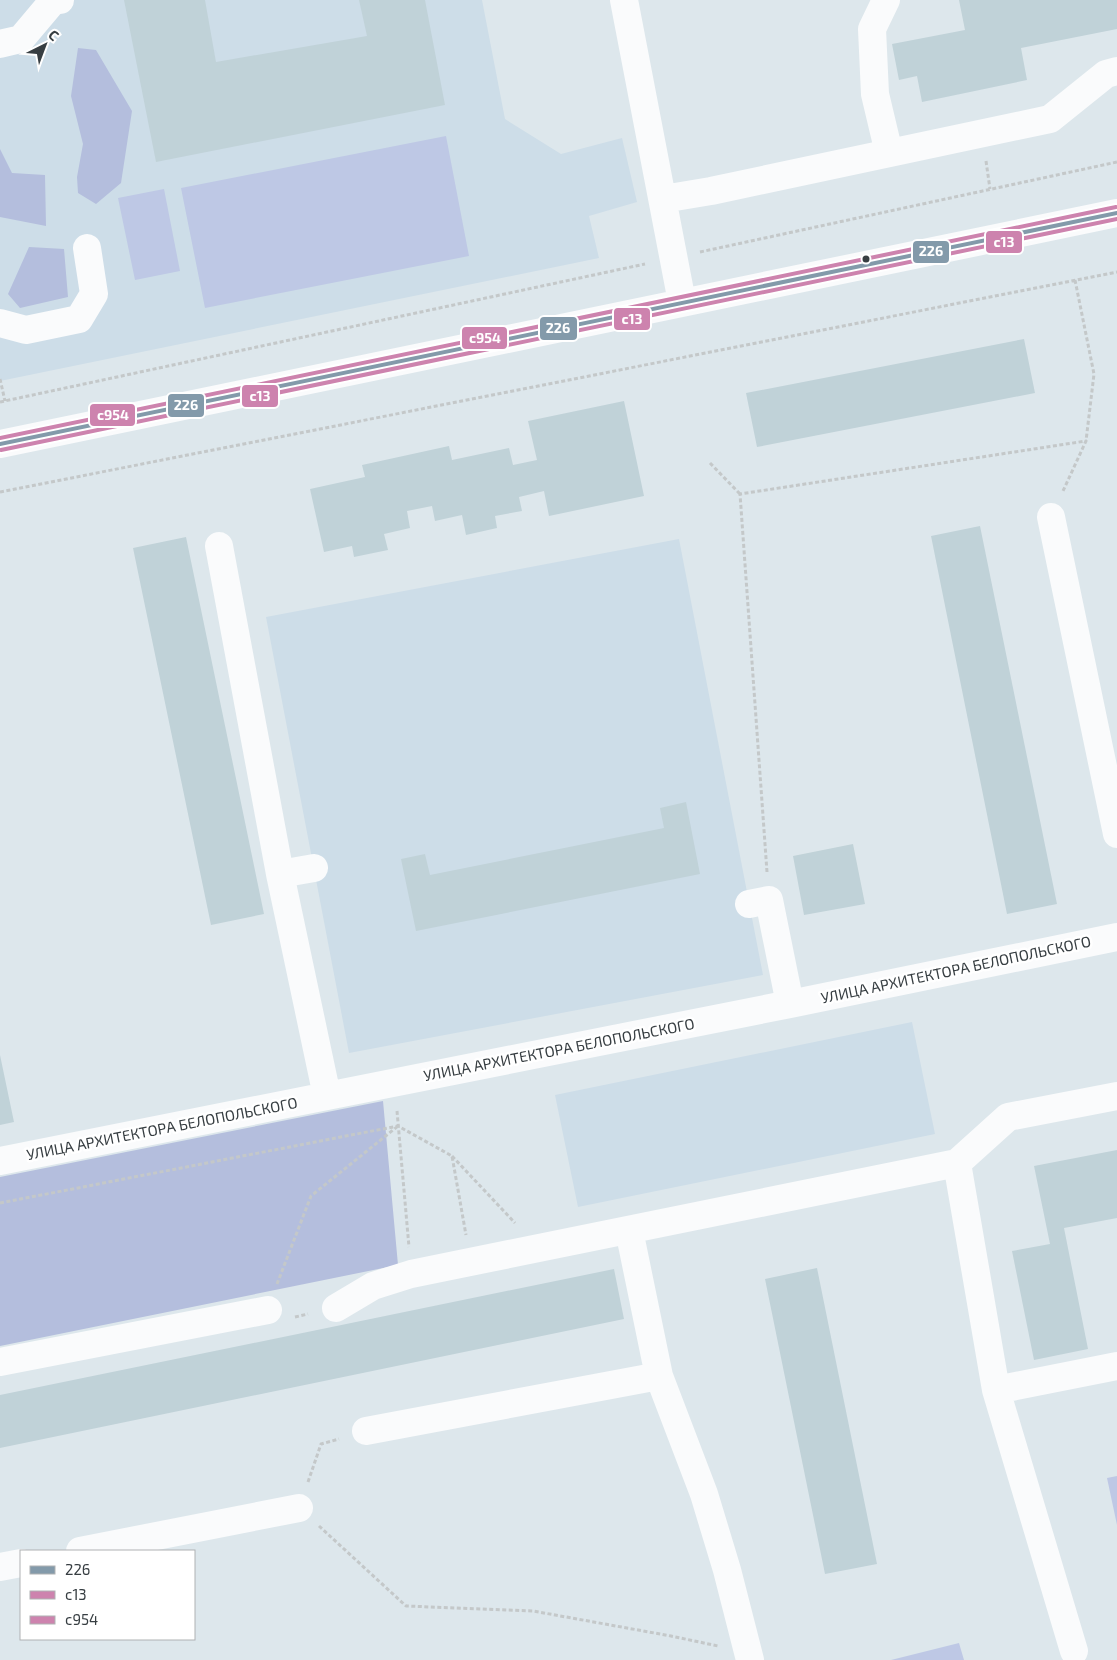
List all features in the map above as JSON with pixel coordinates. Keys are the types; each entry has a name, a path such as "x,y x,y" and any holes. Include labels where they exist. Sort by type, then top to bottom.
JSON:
{"street":[{"path":"0,44 21,39 53,2 60,0"},
{"path":"624,0 682,302"},
{"path":"886,0 872,28 875,94 890,153"},
{"path":"663,199 711,191 1050,118 1106,74 1117,71"},
{"path":"0,444 1117,212"},
{"path":"0,323 26,330 79,319 94,294 87,248"},
{"path":"1051,516 1117,834"},
{"path":"219,546 280,874 327,1096"},
{"path":"280,874 314,868"},
{"path":"759,902 790,1004"},
{"name":"УЛИЦА АРХИТЕКТОРА БЕЛОПОЛЬСКОГО","path":"0,1161 1117,937"},
{"path":"336,1308 373,1286 411,1274 957,1163 1008,1117 1117,1096"},
{"path":"957,1163 996,1390 1074,1651"},
{"path":"629,1230 659,1376 704,1494 727,1570 749,1656"},
{"path":"0,1362 268,1310"},
{"path":"996,1390 1117,1366"},
{"path":"366,1431 659,1376"},
{"path":"85,1550 299,1508"},
{"path":"0,1567 20,1563"}],"path":[{"path":"0,379 2,401 1117,162"},
{"path":"0,492 1117,272"},
{"path":"1051,516 1086,441 1094,374 1075,280"},
{"path":"740,494 1086,441"},
{"path":"710,463 740,494 759,902"},
{"path":"398,1126 411,1274"},
{"path":"268,1310 311,1196 398,1126"},
{"path":"0,1203 398,1126 452,1156 539,1248"},
{"path":"452,1156 471,1262"},
{"path":"321,1444 299,1508 406,1606 533,1611 672,1636 749,1656"}],"shaded area":[{"path":"0,0 482,0 505,119 561,154 622,138 637,202 589,216 599,258 0,381"},
{"path":"78,48 96,50 132,111 121,183 96,204 78,193 77,177 83,144 71,96"},
{"path":"446,136 469,256 205,308 181,188"},
{"path":"0,149 12,173 45,175 46,226 0,217"},
{"path":"164,189 180,271 135,280 118,198"},
{"path":"29,247 64,249 68,297 20,308 8,294"},
{"path":"679,539 763,975 349,1053 266,617"},
{"path":"912,1022 935,1134 578,1207 555,1095"},
{"path":"383,1101 398,1265 0,1346 0,1177"},
{"path":"1117,1476 1117,1525 1107,1478"},
{"path":"959,1643 964,1660 891,1660"}],"building":[{"path":"124,0 205,0 216,62 367,36 359,0 425,0 445,105 156,162"},
{"path":"959,0 1117,0 1117,29 1021,48 1027,80 922,102 917,76 899,80 892,44 965,30"},
{"path":"1024,339 1035,393 757,447 746,393"},
{"path":"624,401 644,496 549,516 544,491 519,497 522,511 495,516 497,528 466,535 462,515 435,521 432,506 407,511 410,528 384,534 388,550 354,557 352,546 324,552 310,489 365,477 362,465 449,446 452,460 509,448 513,465 537,460 528,421"},
{"path":"980,526 1057,904 1007,914 931,536"},
{"path":"186,537 264,914 211,925 133,548"},
{"path":"686,802 700,874 416,931 401,859 425,854 430,875 664,828 660,808"},
{"path":"853,844 865,904 804,915 793,856"},
{"path":"0,1055 14,1122 0,1125"},
{"path":"1117,1150 1117,1218 1064,1228 1088,1349 1034,1360 1012,1251 1050,1244 1034,1166"},
{"path":"817,1268 877,1564 825,1574 765,1279"},
{"path":"614,1269 624,1319 0,1448 0,1395"}],"transit line":[{"name":"с954","path":"0,438 1116,207"},
{"name":"226","path":"0,444 1117,213"},
{"name":"с13","path":"1,450 1117,219"}]}
